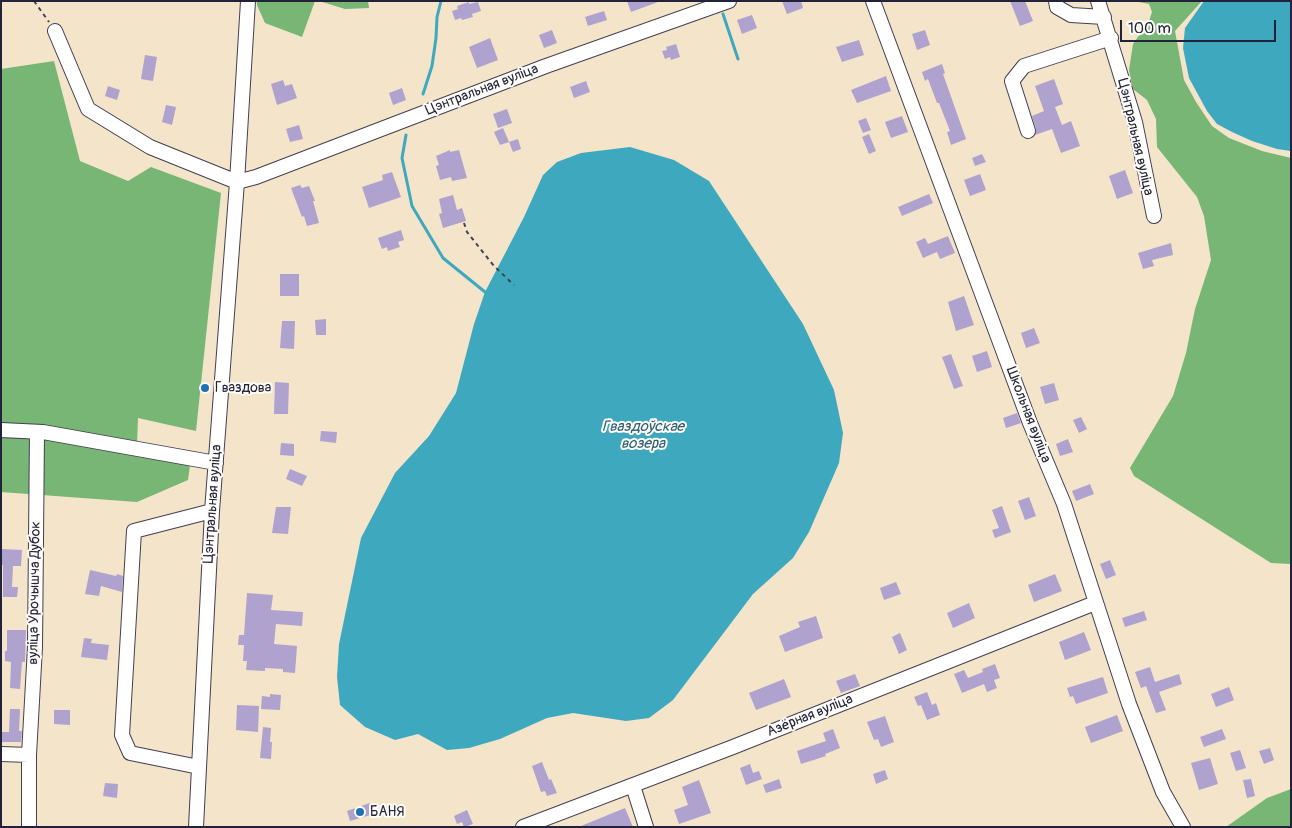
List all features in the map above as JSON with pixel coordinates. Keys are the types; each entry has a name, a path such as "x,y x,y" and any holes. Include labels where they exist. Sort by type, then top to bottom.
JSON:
{"street":[{"name":"Цэнтральная вуліца","path":"196,827 212,511 237,182 248,1"},
{"name":"Цэнтральная вуліца","path":"237,182 256,177 546,66 729,1"},
{"name":"Школьная вуліца","path":"873,1 1030,423 1064,504 1129,704 1163,792 1183,827"},
{"path":"1056,1 1057,7 1071,15 1104,17"},
{"name":"Цэнтральная вуліца","path":"1098,1 1111,38 1135,122 1154,216"},
{"path":"55,31 88,109 150,147 237,182"},
{"path":"1028,131 1012,81 1024,66 1111,38"},
{"path":"1,430 37,432 216,463"},
{"name":"вуліца Урочышча Дубок","path":"29,827 35,647 37,432"},
{"path":"199,767 130,753 122,735 134,531 212,511"},
{"name":"Азёрная вуліца","path":"523,827 607,794 633,786 1095,603"},
{"path":"1,754 30,755"},
{"path":"633,786 646,827"}],"path":[{"path":"34,1 55,31"},
{"path":"464,223 467,232 494,266 514,285"}],"green space":[{"path":"257,1 315,1 302,37 265,23"},
{"path":"319,1 368,1 369,8 345,9"},
{"path":"1134,1 1202,1 1175,31 1184,80 1196,102 1212,126 1229,138 1262,151 1291,158 1291,564 1271,563 1134,476 1130,468 1173,396 1186,353 1195,309 1211,260 1204,216 1197,197 1157,147 1156,119 1147,100 1133,89 1129,70 1133,44 1149,21 1152,12 1149,4"},
{"path":"54,61 80,161 128,181 151,167 221,193 196,431 138,418 137,444 191,458 188,480 137,502 1,492 1,69"},
{"path":"1291,789 1291,827 1226,827 1267,798"}],"water":[{"path":"1204,1 1291,1 1291,151 1277,149 1252,141 1232,132 1217,124 1207,111 1189,78 1183,48 1185,28"},
{"name":"Гваздоўскае возера","path":"630,147 674,160 709,181 803,324 834,390 843,433 839,463 809,532 793,558 753,594 673,700 649,718 626,721 573,713 547,718 500,739 469,748 447,750 418,734 395,740 365,727 340,705 337,677 339,644 361,538 395,473 429,436 456,393 474,324 485,292 524,217 543,175 557,162 581,153"}],"building":[{"path":"627,1 658,1 658,2 631,12"},
{"path":"782,1 801,1 803,8 787,14"},
{"path":"1010,1 1025,1 1033,21 1020,26"},
{"path":"469,2 469,4 478,2 481,11 472,14 473,17 455,20 452,11 458,9 457,6"},
{"path":"604,11 607,20 588,26 585,17"},
{"path":"752,15 757,28 742,34 737,20"},
{"path":"552,30 557,43 544,48 539,35"},
{"path":"925,30 930,45 917,50 912,34"},
{"path":"490,38 498,60 477,68 469,47"},
{"path":"859,40 864,55 842,62 836,47"},
{"path":"676,44 680,57 671,60 670,57 665,59 662,51 667,50 666,47"},
{"path":"145,55 157,57 153,81 141,79"},
{"path":"942,64 945,73 943,74 966,139 951,145 947,132 950,131 939,103 937,103 928,79 925,81 922,72"},
{"path":"886,76 891,91 857,103 851,90"},
{"path":"1054,79 1063,104 1055,107 1062,125 1071,121 1080,146 1061,153 1052,129 1035,135 1036,129 1032,116 1044,111 1035,86"},
{"path":"283,80 285,86 292,84 297,98 277,105 271,84"},
{"path":"586,81 590,92 574,98 570,87"},
{"path":"108,86 120,90 117,100 105,96"},
{"path":"402,88 406,100 393,105 389,93"},
{"path":"166,105 176,107 172,125 162,122"},
{"path":"507,109 512,123 498,128 493,114"},
{"path":"902,116 908,132 891,138 885,122"},
{"path":"866,118 871,130 863,133 858,121"},
{"path":"299,125 303,139 290,142 286,129"},
{"path":"503,128 509,142 500,145 494,132"},
{"path":"869,134 876,151 869,154 862,137"},
{"path":"518,139 521,149 513,152 509,142"},
{"path":"450,150 450,152 459,150 467,178 452,181 451,177 440,180 436,166 439,165 436,156"},
{"path":"982,154 986,162 975,166 972,158"},
{"path":"1125,170 1133,193 1117,199 1109,176"},
{"path":"392,172 401,197 369,208 362,187 383,180 382,175"},
{"path":"980,174 986,190 970,196 964,180"},
{"path":"300,185 302,188 309,186 315,201 313,201 319,223 307,226 304,216 302,217 291,188"},
{"path":"929,194 933,203 902,216 898,207"},
{"path":"453,195 457,210 462,208 466,221 443,228 439,214 442,213 439,199"},
{"path":"401,230 404,240 398,242 400,247 388,251 387,247 382,249 378,238"},
{"path":"948,236 955,253 940,259 937,252 923,258 916,242 925,238 928,244"},
{"path":"1171,243 1173,255 1152,260 1154,266 1143,269 1138,253"},
{"path":"280,274 299,274 299,296 280,296"},
{"path":"964,296 974,325 956,331 948,302"},
{"path":"326,319 326,335 316,335 315,320"},
{"path":"282,321 295,321 294,349 280,348"},
{"path":"1034,328 1040,343 1026,348 1021,333"},
{"path":"987,351 992,367 977,372 972,356"},
{"path":"951,354 963,386 954,389 942,357"},
{"path":"275,382 289,383 288,414 274,414"},
{"path":"1054,383 1059,400 1045,404 1040,387"},
{"path":"1017,413 1021,423 1006,428 1003,418"},
{"path":"1081,417 1087,429 1079,433 1073,420"},
{"path":"321,431 337,432 336,443 320,441"},
{"path":"1068,439 1073,452 1060,456 1056,444"},
{"path":"281,443 294,444 294,456 280,455"},
{"path":"290,469 307,476 302,486 286,479"},
{"path":"1090,484 1094,494 1076,501 1072,491"},
{"path":"1029,497 1036,516 1025,520 1018,501"},
{"path":"1002,506 1011,532 995,538 992,530 999,528 992,510"},
{"path":"276,507 291,507 288,534 272,533"},
{"path":"1,549 22,550 21,566 13,566 12,587 18,587 17,597 3,597"},
{"path":"1110,560 1116,575 1106,579 1100,564"},
{"path":"90,570 123,576 122,592 101,586 99,596 85,594"},
{"path":"1055,574 1062,591 1034,602 1028,585"},
{"path":"896,582 901,594 884,600 880,588"},
{"path":"247,593 273,595 271,610 303,612 302,626 276,624 274,644 297,646 295,673 283,672 283,669 265,668 265,671 246,670 247,661 243,661 244,645 238,645 239,635 244,635"},
{"path":"969,603 975,618 953,628 947,613"},
{"path":"1144,611 1147,620 1125,627 1122,618"},
{"path":"816,616 823,638 785,652 779,636 800,627 798,622"},
{"path":"7,630 26,630 25,662 22,662 20,689 10,688 11,662 5,661"},
{"path":"1084,632 1091,650 1065,660 1059,642"},
{"path":"900,633 907,650 899,654 892,637"},
{"path":"84,638 92,639 91,643 109,645 107,660 81,657"},
{"path":"995,664 1000,678 994,680 997,688 987,692 984,684 962,693 954,674 964,670 968,678 983,672 982,669"},
{"path":"1150,667 1155,682 1179,674 1182,684 1159,692 1166,710 1156,713 1146,686 1141,688 1135,672"},
{"path":"855,674 860,686 841,693 836,681"},
{"path":"1103,677 1108,693 1076,704 1073,696 1070,697 1067,688"},
{"path":"784,679 791,697 756,710 749,693"},
{"path":"1229,687 1234,700 1216,707 1211,694"},
{"path":"927,692 932,705 936,703 940,715 927,720 921,705 918,706 914,697"},
{"path":"270,694 281,695 280,710 261,709 262,696 270,697"},
{"path":"237,705 259,706 258,732 236,730"},
{"path":"10,709 20,709 19,731 22,731 21,742 1,742 1,732 9,732"},
{"path":"54,710 70,710 70,725 54,724"},
{"path":"1117,715 1123,731 1091,743 1085,727"},
{"path":"885,716 894,742 881,747 878,739 874,740 867,722"},
{"path":"263,727 271,728 271,759 260,758"},
{"path":"833,729 840,748 825,754 826,756 801,764 797,751 826,741 823,733"},
{"path":"1222,729 1226,739 1204,747 1200,737"},
{"path":"1270,748 1274,760 1264,764 1259,751"},
{"path":"1240,750 1246,768 1236,771 1230,753"},
{"path":"1210,758 1218,784 1199,790 1191,763"},
{"path":"542,762 549,780 551,779 557,793 547,796 545,791 541,792 532,766"},
{"path":"750,764 753,773 759,771 762,779 746,785 740,768"},
{"path":"885,770 888,779 876,784 873,774"},
{"path":"779,779 782,788 766,793 763,785"},
{"path":"1251,779 1255,796 1247,798 1243,780"},
{"path":"699,780 711,813 679,824 674,810 688,805 682,787"},
{"path":"105,783 118,784 117,798 103,796"},
{"name":"БАНЯ","path":"370,803 374,814 350,821 347,811"},
{"path":"625,808 633,827 581,827 581,826"},
{"path":"467,810 473,824 464,827 462,822 457,824 454,816"}],"waterway":[{"path":"423,94 432,66 437,17 441,1"},
{"path":"723,14 738,59"},
{"path":"406,135 402,158 412,206 443,258 485,292"}],"place":[{"name":"Гваздова","path":"205,388"},
{"name":"БАНЯ","path":"360,812"}]}
